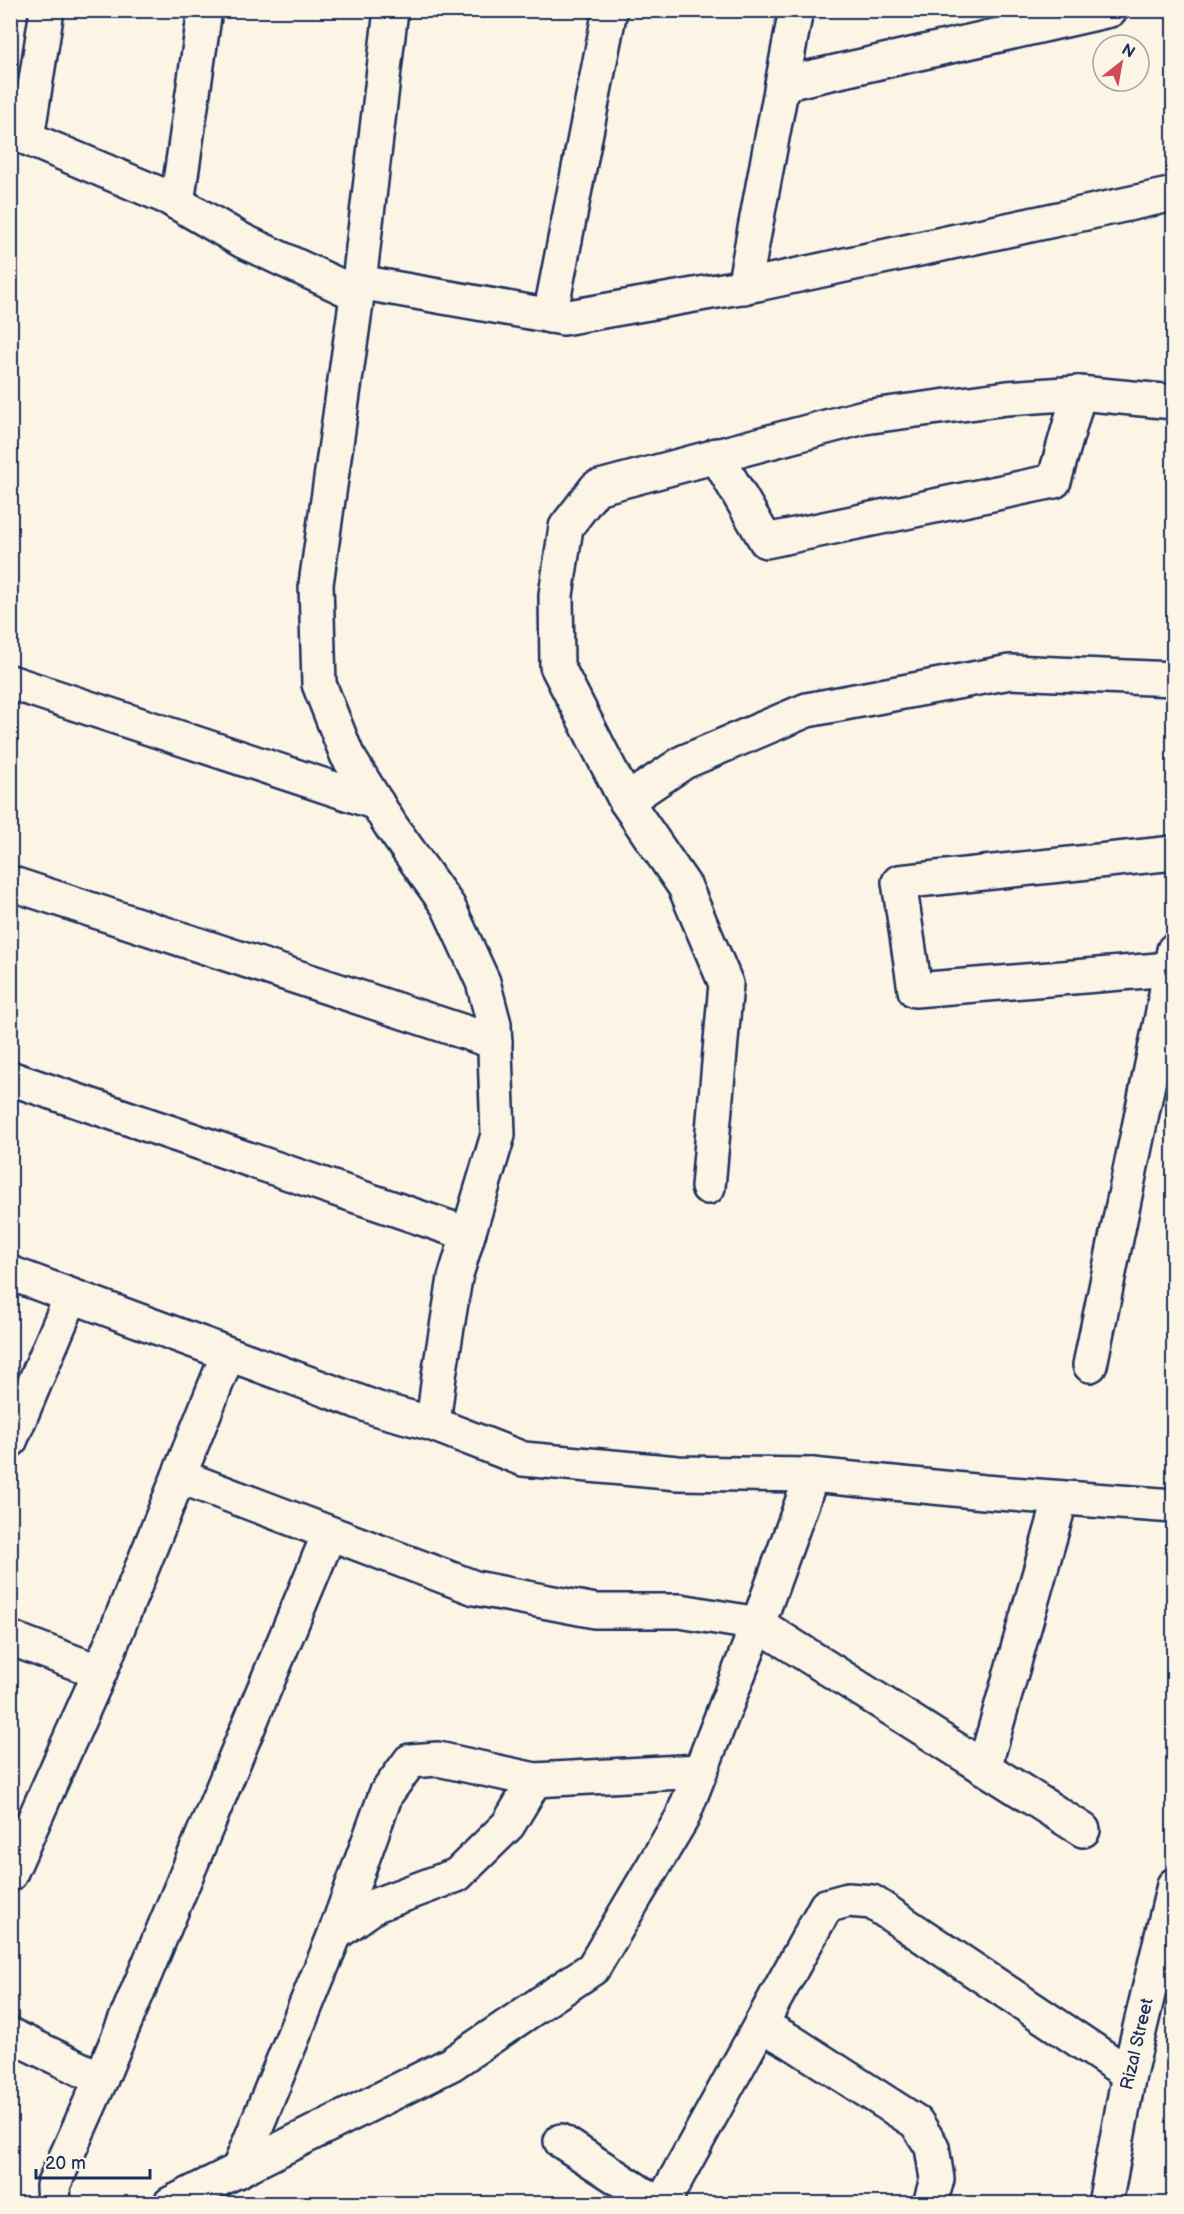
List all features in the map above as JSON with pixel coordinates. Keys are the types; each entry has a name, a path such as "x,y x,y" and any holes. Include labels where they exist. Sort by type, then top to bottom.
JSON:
{"street":[{"path":"48,10 19,135 177,203 243,241 358,288 563,318 744,287 1173,194"},
{"path":"177,203 205,10"},
{"path":"392,10 358,288 316,584 319,684 347,755 391,826 448,906 483,982 494,1024 498,1135 454,1278 433,1424"},
{"path":"550,316 610,10"},
{"path":"744,287 796,10"},
{"path":"782,84 1003,22 1110,10"},
{"path":"716,455 766,541 1054,481 1079,393"},
{"path":"708,1187 726,984 685,887 626,801 557,666 556,595 566,527 596,488 864,417 1007,398 1079,393 1173,402"},
{"path":"626,801 684,762 807,710 1010,672 1173,679"},
{"path":"10,682 377,803"},
{"path":"1090,1365 1172,959 915,990 899,882 1173,853"},
{"path":"10,883 495,1042"},
{"path":"10,1078 468,1234"},
{"path":"10,1273 378,1409 433,1424 522,1459 678,1473 812,1475 1173,1506"},
{"path":"10,1441 71,1297"},
{"path":"10,1874 100,1672 228,1354"},
{"path":"170,2204 451,2064 593,1968 682,1818 758,1624 812,1475"},
{"path":"179,1476 475,1588 595,1611 680,1611 758,1624 1083,1830"},
{"path":"984,1767 1061,1498"},
{"path":"54,2204 53,2186 101,2079 330,1534"},
{"path":"10,1638 100,1672"},
{"path":"238,2171 335,1934 387,1794 410,1761 438,1759 535,1780 700,1771"},
{"path":"335,1934 376,1905 457,1875 508,1825 535,1780"},
{"name":"Rizal Street","path":"1105,2204 1130,2074 1173,1885"},
{"path":"561,2141 660,2204 826,1906 848,1900 872,1902 1130,2074"},
{"path":"761,2025 790,2041 916,2122 932,2147 937,2179 930,2204"},
{"path":"10,2035 101,2079"}]}
